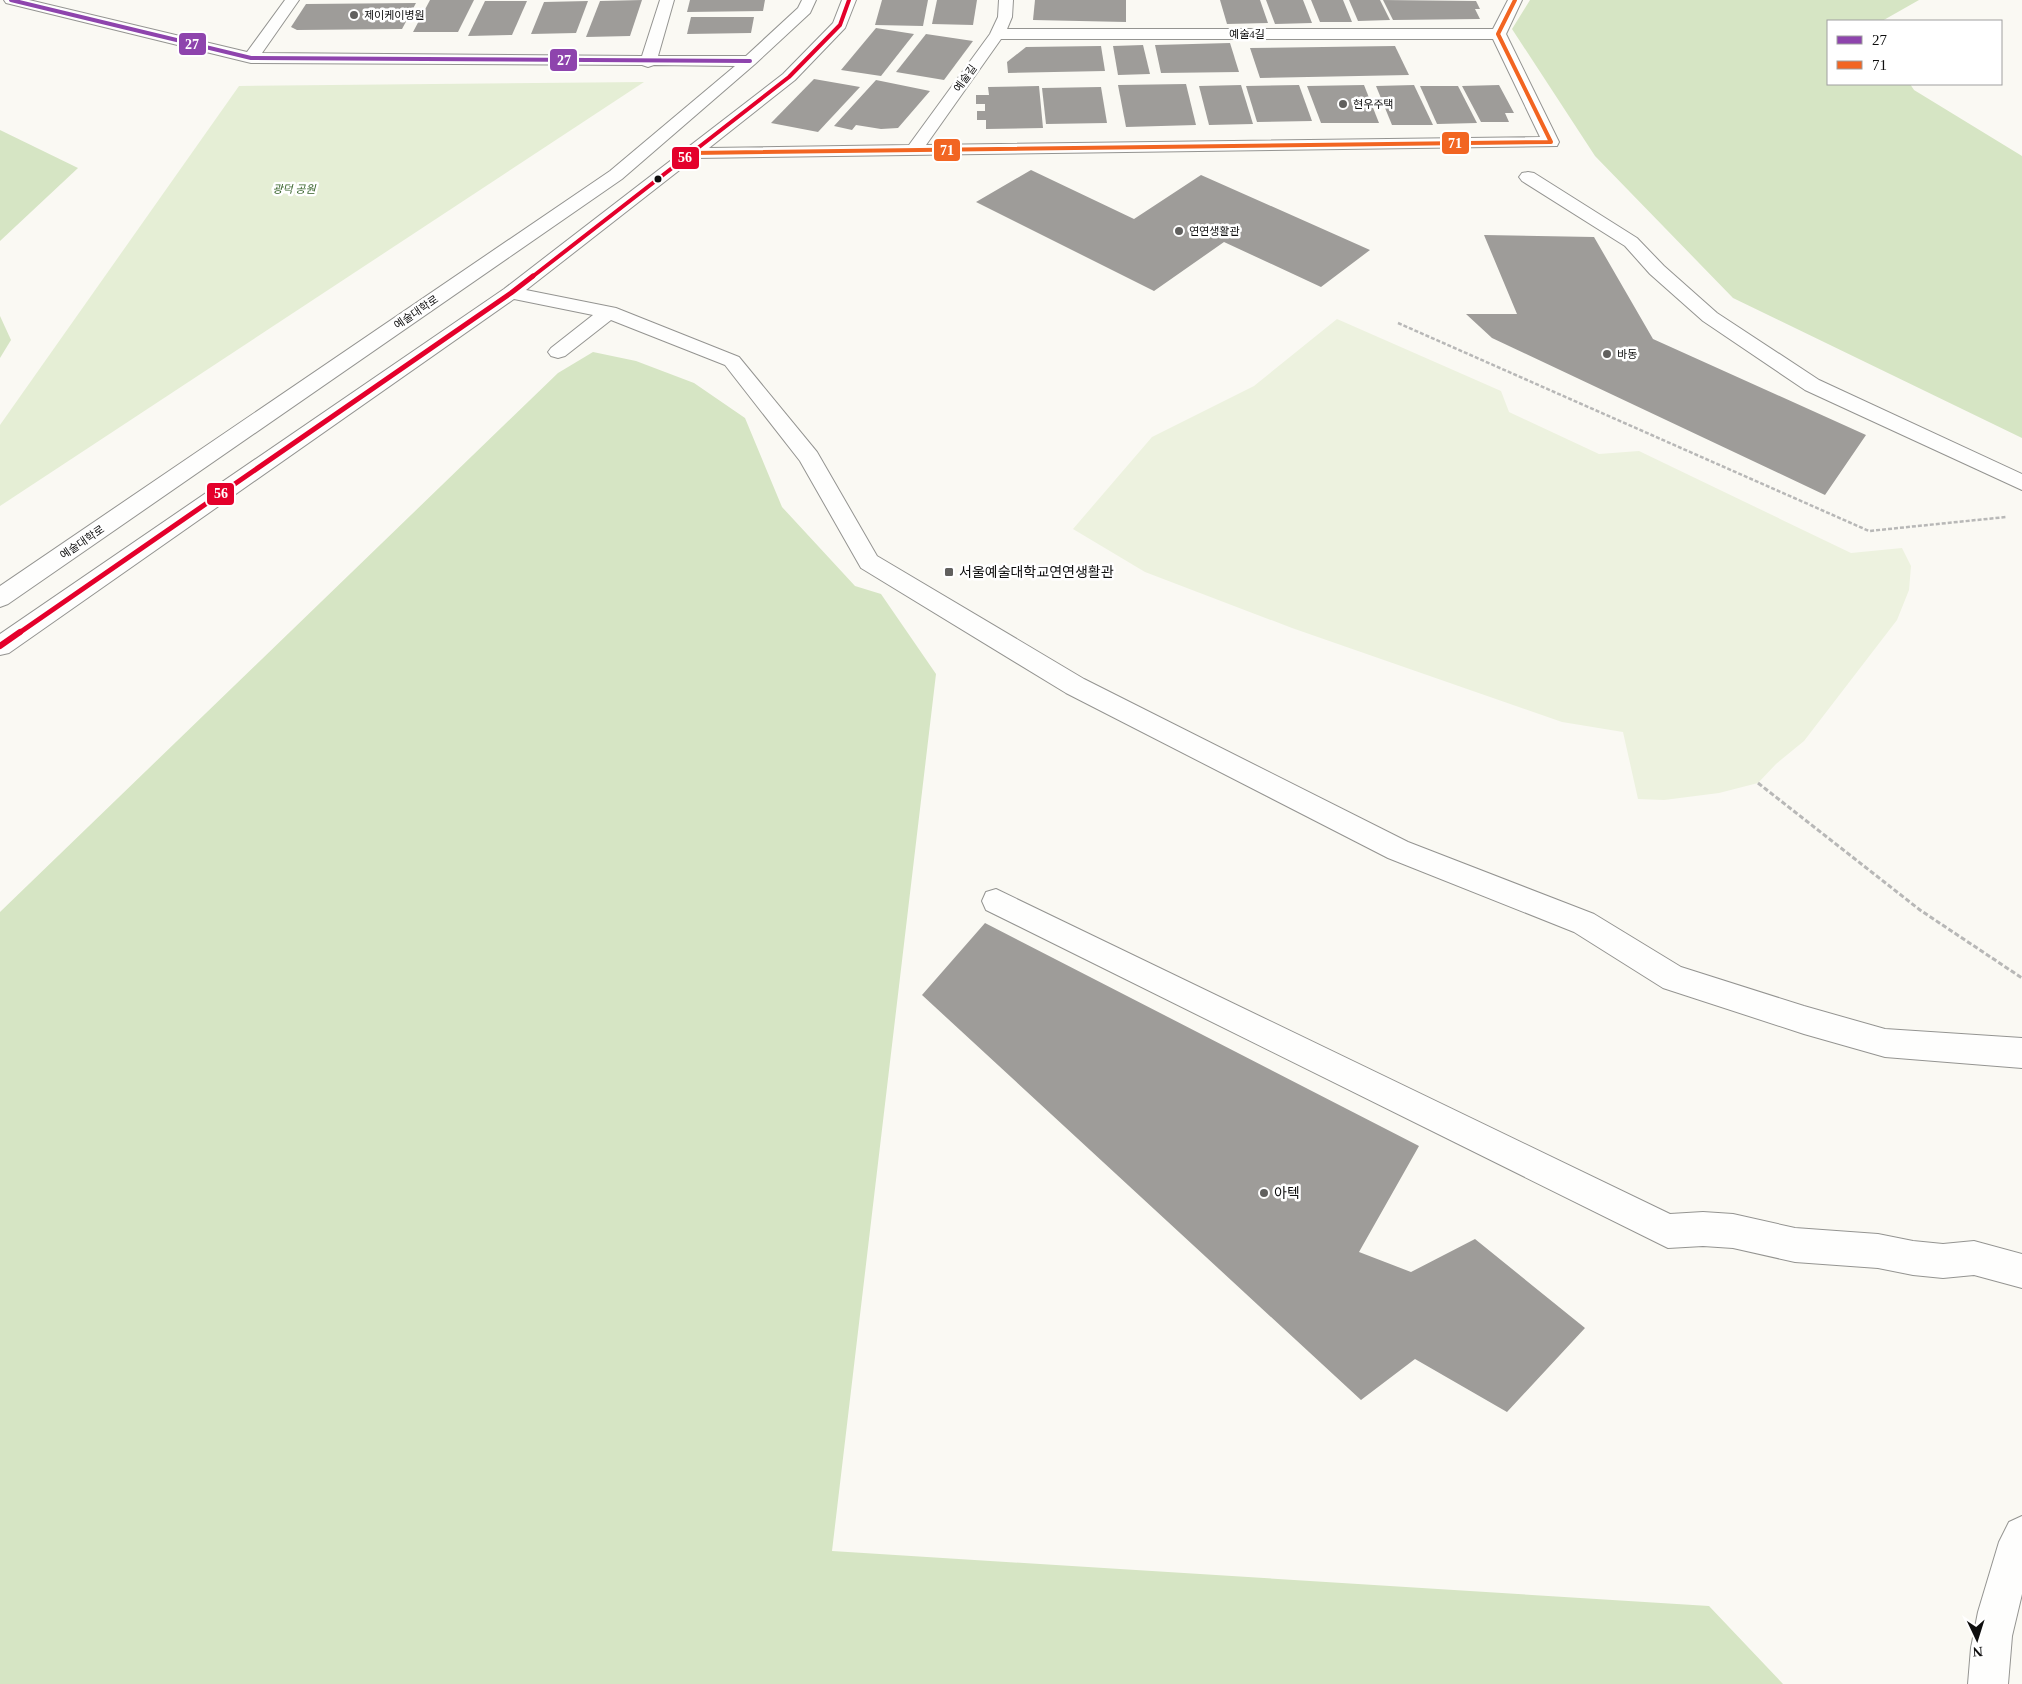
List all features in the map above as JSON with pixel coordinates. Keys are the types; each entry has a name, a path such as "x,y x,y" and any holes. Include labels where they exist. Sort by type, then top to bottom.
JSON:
{"street":[{"path":"11,0 251,58 648,62 750,61"},
{"path":"251,58 292,0"},
{"path":"648,62 667,0"},
{"name":"예술대학로","path":"0,598 616,175 750,61 805,10 809,0"},
{"path":"0,646 511,293 789,77 840,24 850,0"},
{"name":"예술길","path":"913,151 997,34 1005,17 1006,0"},
{"path":"693,153 1551,142 1498,34 1515,0"},
{"name":"예술4길","path":"997,34 1498,34"},
{"path":"1528,177 1631,242 1657,270 1710,317 1812,385 2022,483"},
{"path":"511,293 609,312 732,361 809,457 869,562 1075,686 1398,850 1584,923 1673,978 1804,1020 1885,1043 2022,1053"},
{"path":"558,352 609,312"},
{"path":"996,901 1668,1231 1703,1228 1762,1236 1795,1245 1878,1251 1912,1258 1943,1261 1974,1258 2022,1271"},
{"path":"1988,1684 1990,1645 2004,1590 2022,1535"}],"path":[{"path":"1398,323 1869,531 2012,517"},
{"path":"1758,783 1920,910 2022,978"}],"green space":[{"path":"1530,0 1919,0 1884,20 1827,20 1827,85 1911,85 1914,90 2022,156 2022,438 1733,298 1595,156 1512,29"},
{"name":"광덕 공원","path":"644,82 0,506 0,425 239,86"},
{"path":"0,130 78,168 0,241"},
{"path":"0,316 11,340 0,358"},
{"path":"1337,319 1501,391 1509,412 1599,454 1639,451 1851,553 1902,548 1911,566 1909,590 1897,620 1804,741 1776,764 1758,783 1719,793 1664,800 1638,799 1623,732 1562,722 1292,628 1145,572 1073,529 1152,437 1254,386"},
{"path":"593,352 636,361 694,383 745,418 782,507 855,586 881,594 936,674 832,1551 1709,1606 1783,1684 0,1684 0,912 558,373"}],"building":[{"path":"430,0 474,0 458,32 413,32"},
{"path":"642,0 630,36 586,37 600,1"},
{"path":"690,0 765,0 763,11 687,12"},
{"path":"882,0 928,0 923,26 875,25"},
{"path":"937,0 977,0 973,25 932,24"},
{"path":"1035,0 1126,0 1126,22 1033,20"},
{"path":"1220,0 1260,0 1268,23 1227,24"},
{"path":"1266,0 1303,0 1312,23 1275,24"},
{"path":"1311,0 1343,0 1352,22 1320,22"},
{"path":"1349,0 1380,0 1390,20 1358,21"},
{"path":"1383,0 1476,1 1480,9 1475,9 1480,19 1393,20"},
{"path":"485,1 527,1 512,35 468,36"},
{"path":"588,1 576,33 531,34 544,2"},
{"name":"제이케이병원","path":"416,3 402,29 297,30 291,27 306,4"},
{"path":"691,17 754,17 751,33 687,34"},
{"path":"876,28 914,34 881,76 841,70"},
{"path":"926,34 973,41 944,80 896,72"},
{"path":"1230,43 1239,72 1161,73 1155,45"},
{"path":"1143,45 1150,74 1118,75 1113,46"},
{"path":"1101,46 1105,71 1008,73 1007,62 1026,47"},
{"path":"1395,46 1409,75 1260,78 1250,48"},
{"path":"814,79 860,87 818,132 771,123"},
{"path":"876,80 930,91 898,128 881,129 856,125 852,130 834,126"},
{"path":"1186,84 1196,125 1126,127 1118,85"},
{"path":"1241,85 1253,124 1209,125 1199,86"},
{"path":"1299,85 1312,121 1257,122 1246,86"},
{"name":"현우주택","path":"1364,85 1379,123 1321,123 1307,86"},
{"path":"1414,85 1433,125 1392,125 1376,86"},
{"path":"1499,85 1514,113 1505,113 1509,122 1481,122 1462,86"},
{"path":"1039,86 1043,128 986,129 986,120 977,120 977,111 985,111 985,104 976,104 976,95 989,95 988,87"},
{"path":"1420,86 1458,86 1477,123 1437,124"},
{"path":"1101,87 1107,123 1046,124 1042,88"},
{"name":"연연생활관","path":"1031,170 1134,219 1201,175 1370,250 1321,287 1224,242 1154,291 976,202"},
{"name":"바동","path":"1484,235 1594,237 1653,339 1866,435 1825,495 1492,338 1466,314 1517,314"},
{"name":"아텍","path":"985,923 1419,1146 1359,1252 1411,1272 1475,1239 1585,1328 1507,1412 1415,1359 1361,1400 922,995"}],"transit line":[{"name":"27","path":"11,0 251,58 750,61"},
{"name":"56","path":"0,646 511,293 789,77 840,25 849,0"},
{"name":"71","path":"693,153 1551,142 1498,34 1515,0"}],"place":[{"name":"제이케이병원","path":"354,15"},
{"name":"현우주택","path":"1343,104"},
{"name":"연연생활관","path":"1179,231"},
{"name":"바동","path":"1607,354"},
{"name":"서울예술대학교연연생활관","path":"949,572"},
{"name":"아텍","path":"1264,1193"}]}
